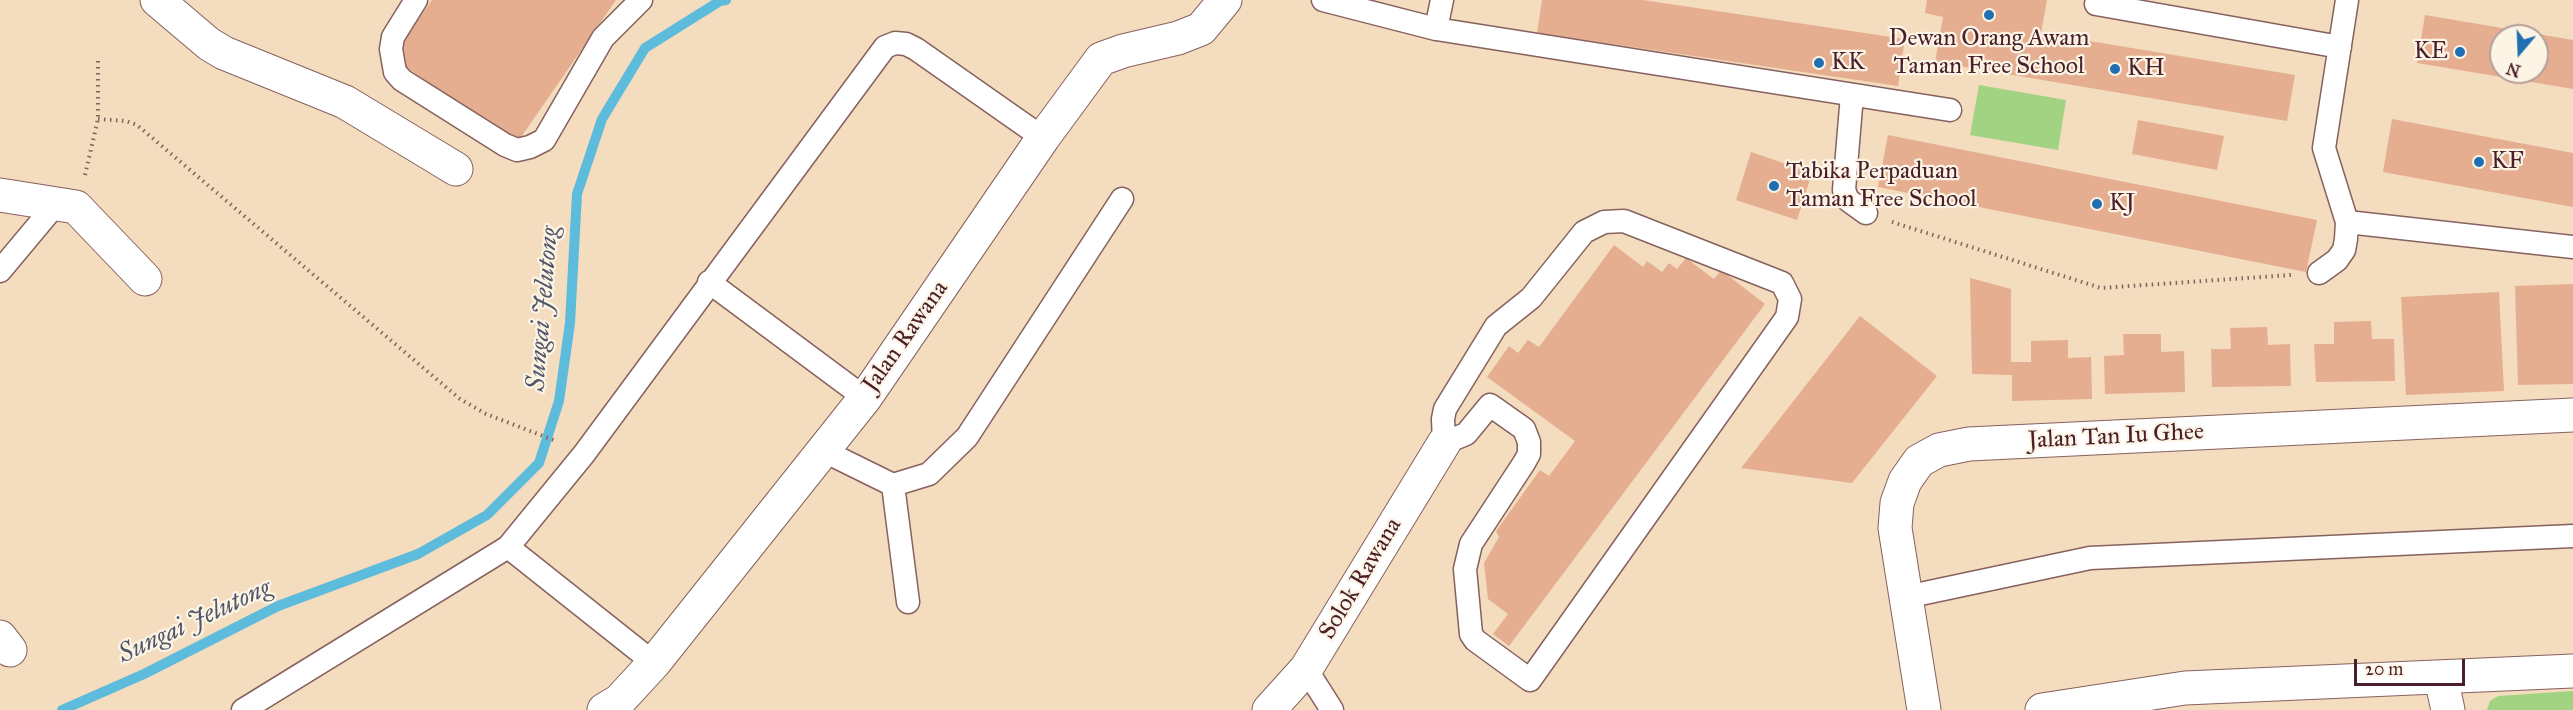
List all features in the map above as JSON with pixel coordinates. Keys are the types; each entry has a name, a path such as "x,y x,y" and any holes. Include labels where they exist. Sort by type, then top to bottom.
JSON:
{"street":[{"path":"157,0 209,44 345,102 456,169"},
{"name":"Jalan Rawana","path":"615,707 654,663 865,398 1043,138 1101,59 1123,51 1178,38 1201,29 1225,0"},
{"path":"0,195 66,206 145,279"},
{"name":"Jalan Tan Iu Ghee","path":"1924,710 1894,528 1897,503 1905,481 1919,461 1939,450 1969,444 2573,415"},
{"name":"Solok Rawana","path":"1269,710 1306,669 1444,443"},
{"path":"2042,710 2185,688 2573,671"},
{"path":"2441,678 2448,710"}],"lane":[{"path":"416,0 393,37 391,49 395,72 402,80 505,145 517,150 544,140 603,38 620,18 641,0"},
{"path":"1323,0 1436,29 1950,110"},
{"path":"1436,29 1442,0"},
{"path":"2319,273 2337,260 2344,250 2347,222 2324,148 2347,0"},
{"path":"2096,4 2340,47"},
{"path":"243,710 508,547 584,454 885,47 906,44 916,49 1043,138"},
{"path":"1852,95 1844,190 1848,200 1866,213"},
{"path":"824,451 893,485 929,474 967,437 1122,199"},
{"path":"0,270 66,206"},
{"path":"1460,386 1490,405 1524,429 1529,442 1529,454 1471,544 1465,569 1471,634 1475,640 1530,680 1787,317 1790,299 1782,283 1624,221 1604,222 1584,232 1531,298 1496,326 1445,409 1444,443 1466,434 1490,405"},
{"path":"2347,222 2573,247"},
{"path":"709,282 865,398"},
{"path":"893,485 908,602"},
{"path":"1906,597 2090,558 2573,536"},
{"path":"508,547 654,663"},
{"path":"1306,669 1332,710"}],"path":[{"path":"66,206 94,144 98,119 98,57"},
{"path":"98,119 126,121 137,125 460,399 486,414 564,444"},
{"path":"1866,213 2101,288 2319,273"}],"green space":[{"path":"1979,85 2066,100 2058,150 1970,135"},
{"path":"2573,691 2573,710 2487,710 2490,701 2498,696"}],"building":[{"path":"432,0 616,0 517,143 402,64 400,44"},
{"name":"KK","path":"1542,0 1643,0 1905,39 1898,86 1537,33"},
{"name":"KH","path":"1927,0 2047,0 2041,33 2295,75 2287,121 1935,62 1943,17 1925,13"},
{"name":"KE","path":"2425,15 2489,26 2489,75 2417,63"},
{"name":"KE","path":"2549,36 2573,40 2573,89 2543,84 2549,84"},
{"name":"KF","path":"2392,119 2573,153 2573,207 2383,172"},
{"path":"2138,120 2224,136 2217,170 2132,154"},
{"name":"KJ","path":"1888,135 2317,220 2306,272 1878,187"},
{"name":"Tabika Perpaduan Taman Free School","path":"1751,152 1812,173 1797,220 1736,200"},
{"path":"1614,245 1643,267 1647,261 1662,272 1669,263 1677,269 1686,258 1714,279 1721,270 1765,304 1509,646 1493,634 1508,614 1488,599 1484,563 1499,537 1496,531 1540,470 1549,476 1575,441 1487,377 1509,346 1518,353 1528,340 1539,347"},
{"path":"1970,278 2011,289 2011,362 2031,362 2031,341 2068,340 2068,358 2091,357 2092,399 2012,401 2012,375 1972,374"},
{"path":"2573,284 2573,384 2518,385 2515,286"},
{"path":"2499,292 2504,391 2406,395 2401,297"},
{"path":"1860,316 1937,376 1852,483 1741,468"},
{"path":"2371,321 2372,339 2394,339 2395,381 2316,382 2314,344 2334,344 2334,322"},
{"path":"2267,327 2268,345 2290,344 2291,386 2212,387 2211,349 2231,349 2230,328"},
{"path":"2123,334 2161,334 2161,352 2184,351 2185,392 2105,394 2104,356 2124,355"}],"waterway":[{"name":"Sungai Jelutong","path":"62,710 144,674 278,606 418,554 487,515 539,463 559,401 570,323 577,194 602,119 645,48 720,1 726,0"}],"place":[{"name":"Dewan Orang Awam Taman Free School","path":"1989,15"},
{"name":"KE","path":"2460,52"},
{"name":"KK","path":"1819,63"},
{"name":"KH","path":"2115,69"},
{"name":"KF","path":"2479,162"},
{"name":"Tabika Perpaduan Taman Free School","path":"1774,186"},
{"name":"KJ","path":"2097,204"}]}
